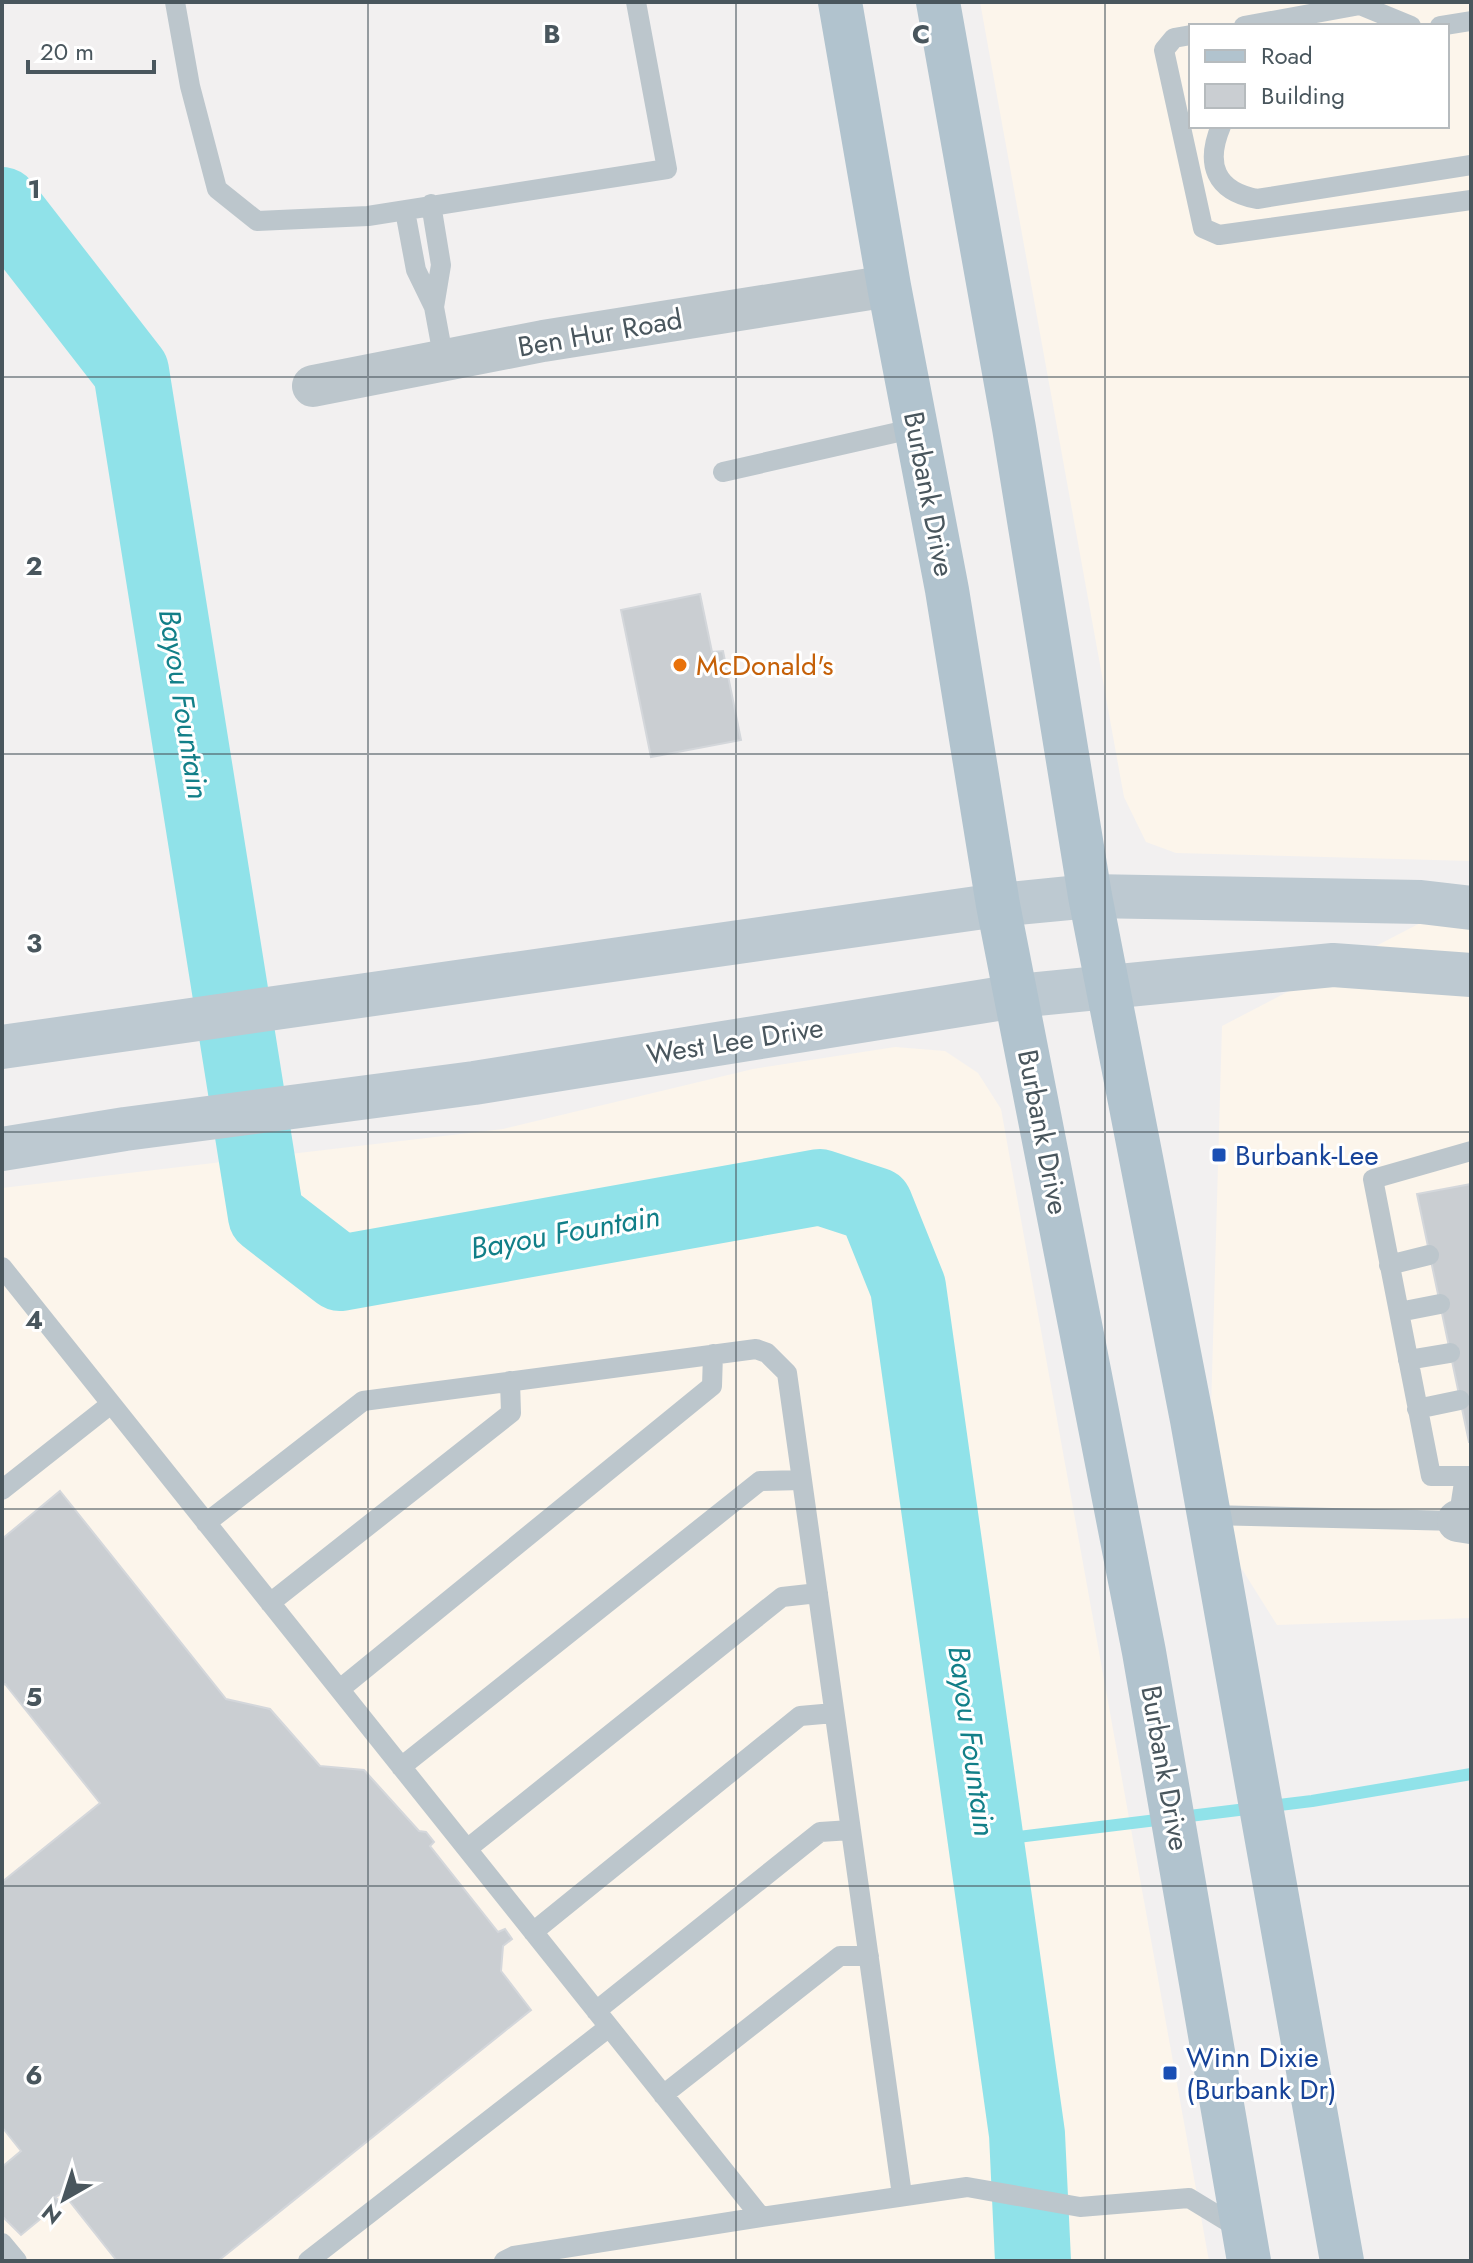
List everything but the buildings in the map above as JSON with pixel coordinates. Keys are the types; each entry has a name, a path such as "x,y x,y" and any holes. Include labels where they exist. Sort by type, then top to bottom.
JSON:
{"main road":[{"name":"Burbank Drive","path":"840,2 889,286 947,590 998,905 1144,1652 1204,1989 1255,2251"},
{"path":"938,2 1014,428 1090,896 1231,1637 1342,2261"},
{"path":"2,1047 462,984 998,905 1090,896 1421,902 1471,908"},
{"name":"West Lee Drive","path":"2,1149 125,1129 474,1083 1016,996 1333,965 1471,975"}],"street":[{"name":"Ben Hur Road","path":"313,386 889,286"}],"lane":[{"path":"175,2 190,86 217,189 257,221 405,211 431,204 667,169 636,2"},
{"path":"1255,24 1360,5 1406,24"},
{"path":"1449,25 1471,21"},
{"path":"1189,35 1174,38 1164,50 1203,228 1219,235 1471,200"},
{"path":"1207,128 1212,159 1223,185 1238,196 1257,199 1471,165"},
{"path":"1212,159 1220,128"},
{"path":"431,204 441,265 434,307"},
{"path":"405,211 416,270 434,307 444,361"},
{"path":"723,472 916,428"},
{"path":"1208,1515 1465,1522 1468,1476 1431,1476 1373,1179 1471,1151"},
{"path":"1389,1265 1429,1255"},
{"path":"2,1267 761,2217"},
{"path":"1399,1312 1440,1304"},
{"path":"206,1523 363,1401 713,1354 756,1349 767,1353 787,1373 902,2195"},
{"path":"1408,1360 1450,1353"},
{"path":"340,1689 712,1386 713,1354"},
{"path":"270,1603 511,1413 510,1381"},
{"path":"1417,1409 1460,1400"},
{"path":"2,1490 111,1404"},
{"path":"401,1767 760,1481 802,1480"},
{"path":"467,1849 782,1597 818,1593"},
{"path":"533,1932 800,1716 834,1713"},
{"path":"308,2261 603,2019 820,1832 851,1830"},
{"path":"663,2095 840,1956 869,1956"},
{"path":"504,2261 514,2256 967,2187 1080,2207 1189,2198 1255,2251"},
{"path":"2,2243 17,2261"}],"shaded area":[{"path":"980,2 1471,2 1471,861 1176,853 1146,842 1124,797"},
{"path":"1428,919 1471,924 1471,1618 1277,1625 1208,1515 1222,1026"},
{"path":"895,1047 945,1051 978,1073 1001,1109 1209,2261 2,2261 2,1188 503,1129 753,1069"}],"waterway":[{"name":"Bayou Fountain","path":"2,205 131,371 266,1216 340,1273 820,1187 875,1205 908,1287 1027,2134 1033,2261"},
{"path":"986,1841 1312,1801 1471,1774"}],"place":[{"name":"McDonald's","path":"680,665"},
{"name":"Burbank-Lee","path":"1219,1155"},
{"name":"Winn Dixie (Burbank Dr)","path":"1170,2073"}]}
